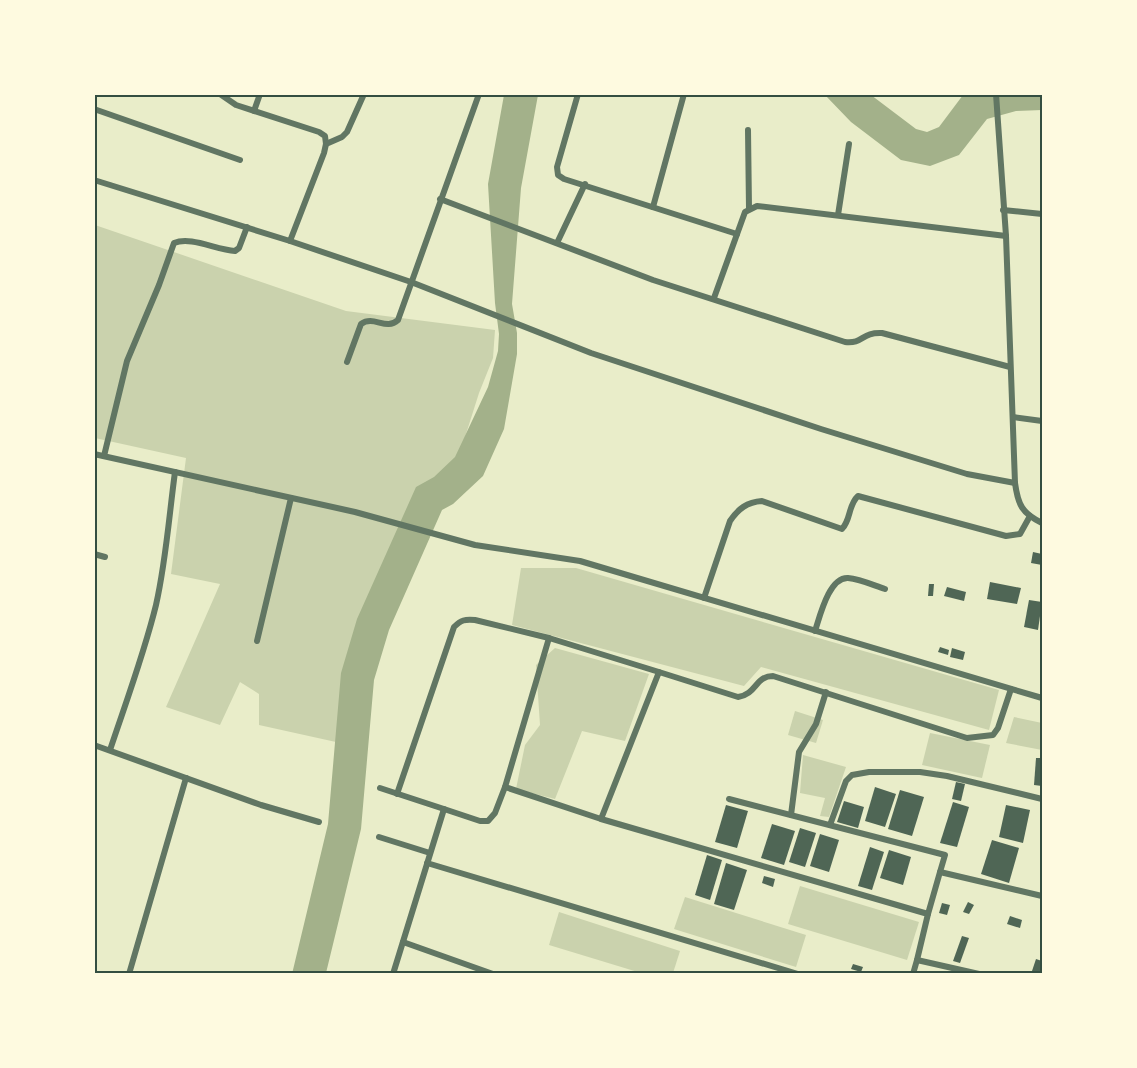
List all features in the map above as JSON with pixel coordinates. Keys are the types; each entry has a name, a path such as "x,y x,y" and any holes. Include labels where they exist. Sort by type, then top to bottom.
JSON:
{"street":[{"path":"220,94 236,105 319,132 325,136 326,144 290,241"},
{"path":"254,111 260,94"},
{"path":"326,144 342,137 347,132 364,94"},
{"path":"347,362 361,324 367,320 374,320 387,325 394,324 398,320 479,94"},
{"path":"578,94 557,167 558,175 564,179 737,234"},
{"path":"653,207 684,94"},
{"path":"996,94 1006,236 1015,483 1022,507 1029,516 1042,523"},
{"path":"94,109 240,160"},
{"path":"748,130 749,208"},
{"path":"838,215 849,144"},
{"path":"94,180 247,227 411,282 591,353 821,429 967,474 1015,483"},
{"path":"557,243 585,184"},
{"path":"441,200 653,280 845,342 854,343 864,335 882,333 1010,367"},
{"path":"714,298 745,212 757,206 1006,236"},
{"path":"1003,210 1042,214"},
{"path":"104,456 127,361 174,243 178,241 235,251 239,248 247,227"},
{"path":"1013,417 1042,421"},
{"path":"94,454 291,498 453,540 580,561 1042,698"},
{"path":"110,750 138,668 156,604 175,472"},
{"path":"704,598 730,521 738,510 753,502 762,501 842,529 853,500 858,496 1006,536 1020,534 1029,516"},
{"path":"257,641 291,498"},
{"path":"94,554 105,557"},
{"path":"815,631 832,586 839,580 847,578 885,589"},
{"path":"397,794 454,627 466,619 549,638 738,697 750,694 766,676 773,676 967,738 993,735 998,728 1011,689"},
{"path":"380,788 480,821 488,821 495,813 505,787 549,638"},
{"path":"601,819 659,672"},
{"path":"791,815 798,752 816,723 826,692"},
{"path":"94,745 261,805 319,822"},
{"path":"830,825 846,781 852,776 869,772 938,774 1042,799"},
{"path":"129,974 186,778"},
{"path":"505,787 601,819 928,914"},
{"path":"729,799 945,855 913,974"},
{"path":"393,974 444,809"},
{"path":"379,837 430,853"},
{"path":"427,863 798,974"},
{"path":"940,872 1042,896"},
{"path":"403,942 493,974"},
{"path":"917,960 980,974"}],"shaded area":[{"path":"504,95 538,95 521,188 512,304 517,333 517,354 504,429 483,476 453,504 442,510 389,630 374,680 361,829 326,973 292,974 328,824 341,673 357,619 416,487 434,477 455,457 488,387 498,351 499,334 488,184"},
{"path":"825,95 871,95 916,129 927,132 939,127 963,95 1042,95 1042,110 1016,111 987,119 959,155 930,166 901,160 851,122"},
{"path":"95,225 346,311 495,330 493,358 479,393 452,478 421,505 345,744 259,725 259,694 240,682 220,725 166,707 220,584 171,574 186,458 95,438"},
{"path":"521,568 576,568 999,690 989,730 761,667 744,686 512,625"},
{"path":"555,648 649,674 625,741 582,731 555,799 516,789 525,745 540,725 536,665"},
{"path":"795,711 823,720 816,743 788,735"},
{"path":"1014,717 1042,723 1042,750 1006,743"},
{"path":"930,733 990,745 982,778 922,765"},
{"path":"803,755 846,767 829,817 820,816 825,798 800,793"},
{"path":"800,886 919,922 907,960 788,924"},
{"path":"685,897 806,935 796,967 674,929"},
{"path":"559,912 680,951 673,973 641,973 549,945"}],"building":[{"path":"1033,552 1042,554 1042,565 1031,563"},
{"path":"990,582 1021,588 1017,604 987,599"},
{"path":"929,584 934,584 933,596 928,596"},
{"path":"947,587 966,592 964,601 944,596"},
{"path":"1029,600 1042,602 1038,630 1024,627"},
{"path":"940,647 949,650 948,655 938,652"},
{"path":"952,648 965,652 963,660 950,657"},
{"path":"1036,758 1042,758 1042,786 1034,785"},
{"path":"956,782 965,784 961,801 952,799"},
{"path":"875,787 896,794 885,827 865,821"},
{"path":"900,790 924,797 912,836 888,829"},
{"path":"844,801 864,807 858,828 837,822"},
{"path":"953,802 969,807 957,847 940,843"},
{"path":"726,805 748,811 737,848 715,842"},
{"path":"1006,805 1030,810 1023,843 999,837"},
{"path":"772,824 795,831 784,865 761,858"},
{"path":"800,828 816,833 805,867 789,862"},
{"path":"820,834 839,840 829,872 810,866"},
{"path":"992,840 1019,848 1009,883 981,874"},
{"path":"870,847 884,852 872,890 858,886"},
{"path":"889,850 911,857 903,885 880,878"},
{"path":"707,855 722,860 710,900 695,895"},
{"path":"726,863 747,870 734,910 714,904"},
{"path":"764,876 775,879 773,887 762,883"},
{"path":"968,902 974,905 969,914 963,912"},
{"path":"942,903 950,905 947,915 939,913"},
{"path":"1010,916 1022,920 1020,928 1007,924"},
{"path":"962,936 969,938 960,963 953,961"},
{"path":"1036,959 1042,961 1042,974 1032,971"},
{"path":"853,964 863,967 861,972 851,969"}]}
